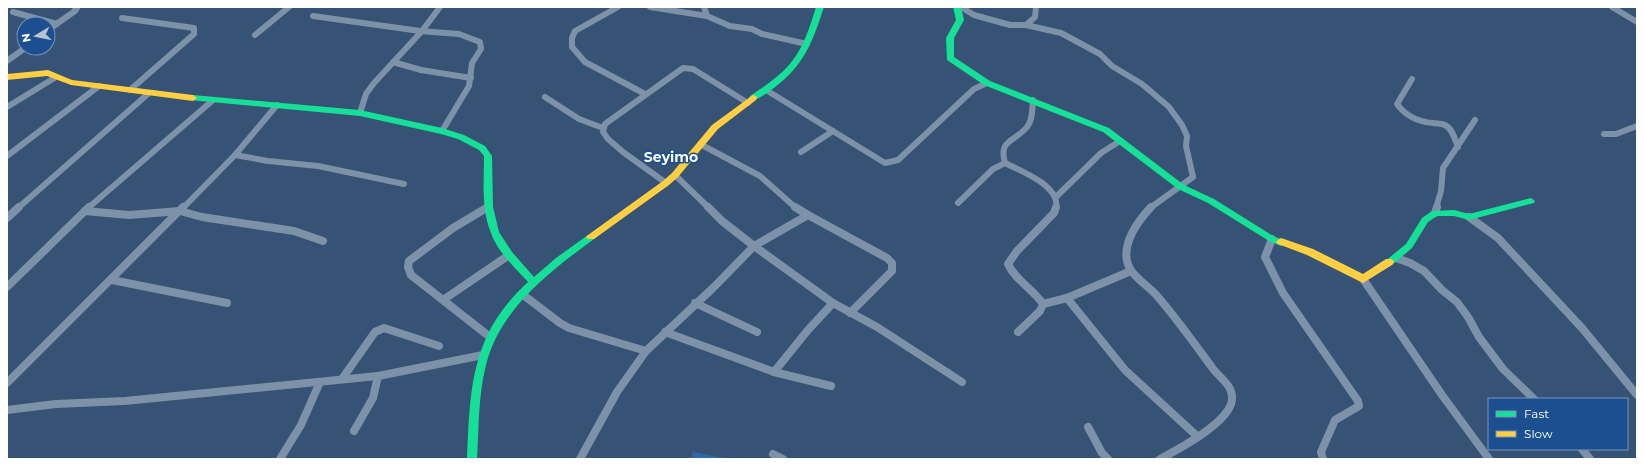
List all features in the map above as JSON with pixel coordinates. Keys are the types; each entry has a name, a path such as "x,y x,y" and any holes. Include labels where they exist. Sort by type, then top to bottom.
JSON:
{"street":[{"path":"13,12 57,24 75,11 77,8 75,7"},
{"path":"256,35 289,7"},
{"path":"360,113 366,94 422,31 440,7"},
{"path":"618,7 575,31 572,38 572,47 585,62 646,94"},
{"path":"650,7 707,16 730,26 752,29 762,34 807,44"},
{"path":"704,7 707,16"},
{"path":"472,459 477,388 482,355 490,337 522,294 533,282 585,241 666,183 675,175 715,127 766,90 794,66 807,44 820,7"},
{"path":"957,7 961,15 959,25 950,36 950,58 987,83 1106,130 1181,187 1211,201 1272,239 1310,252 1363,279 1442,395 1455,411 1488,459"},
{"path":"961,7 974,15 1010,25 1026,25 1061,33 1100,54 1112,66 1142,84 1169,107 1182,125 1187,136 1186,146 1193,177 1163,200 1155,203 1137,226 1127,245 1127,262 1131,271 1150,288 1217,374 1230,388 1233,399 1230,408 1198,437 1160,459"},
{"path":"1026,25 1035,17 1036,7"},
{"path":"1612,7 1637,22"},
{"path":"313,16 422,31 465,34 480,42 481,49 473,58 471,65 471,78 469,86 442,130"},
{"path":"122,18 194,28 194,34 130,90"},
{"path":"7,61 16,54"},
{"path":"393,62 420,70 471,78"},
{"path":"666,183 612,142 604,133 603,128 605,124 677,71 684,68 693,69 748,103"},
{"path":"7,77 16,78 49,73 71,82 212,101 277,105 360,113 442,130 482,148 488,156 489,207 495,233 509,255 533,282"},
{"path":"7,107 56,77"},
{"path":"1412,79 1397,104 1400,109 1405,114 1419,120 1445,125 1452,133 1458,147"},
{"path":"766,90 880,162 885,163 895,162 974,89 987,83"},
{"path":"7,156 99,86"},
{"path":"7,218 149,93"},
{"path":"545,96 580,121 588,125 603,128"},
{"path":"1018,332 1040,311 1043,304 1040,297 1011,273 1008,264 1017,251 1054,213 1057,205 1056,197 1051,189 1005,163 1003,158 1004,146 1025,129 1030,122 1033,100"},
{"path":"7,287 85,211 152,151 212,101"},
{"path":"7,383 51,338 112,280 235,155 277,105"},
{"path":"1435,213 1442,191 1443,168 1475,120"},
{"path":"1604,134 1616,134 1637,126"},
{"path":"801,152 833,131"},
{"path":"1056,197 1101,153 1120,140"},
{"path":"700,144 760,176 797,209 887,258 892,263 892,271 850,313"},
{"path":"235,155 268,161 318,166 404,184"},
{"path":"958,203 993,169 1005,163"},
{"path":"675,175 710,210 754,246 833,303 877,327 962,382"},
{"path":"1469,217 1531,201"},
{"path":"489,207 453,228 409,261 409,271 411,275 490,337"},
{"path":"85,211 129,214 180,211 209,219 294,231 322,241"},
{"path":"1363,279 1396,258 1409,246 1425,220 1435,213 1454,213 1469,217 1498,238 1582,328 1637,395"},
{"path":"580,459 617,392 646,351 695,303 713,288 754,246 808,215"},
{"path":"1272,239 1265,257 1283,293 1358,401 1359,406 1335,420 1321,452 1323,459"},
{"path":"443,300 509,255"},
{"path":"1396,258 1410,263 1424,271 1442,290 1457,302 1468,317 1479,337 1503,369 1533,398"},
{"path":"1043,304 1067,298 1131,271"},
{"path":"112,280 228,303"},
{"path":"522,294 568,328 646,351"},
{"path":"1067,298 1125,370 1198,437"},
{"path":"695,303 757,332"},
{"path":"774,372 808,330 833,303"},
{"path":"342,379 375,332 384,328 439,346"},
{"path":"665,332 774,372 831,386"},
{"path":"7,410 56,404 260,389 378,376 482,355"},
{"path":"354,430 373,398 378,376"},
{"path":"280,459 301,425 320,382"},
{"path":"1088,427 1102,453 1108,459"},
{"path":"1583,450 1590,459"},
{"path":"773,454 783,459"}],"shaded area":[{"path":"693,452 731,459 691,459"}],"traffic: fast":[{"path":"753,98 780,79 800,58 815,24 820,7"},
{"path":"957,7 960,20 950,38 950,58 987,83 1106,130 1181,187 1211,201 1272,239 1281,242"},
{"path":"193,98 360,113 442,131 461,137 482,148 488,156 489,207 495,233 509,255 533,282"},
{"path":"1389,262 1409,246 1425,220 1435,213 1454,213 1469,217 1531,201"},
{"path":"472,459 476,392 480,366 492,336 502,319 528,288 559,260 591,237"}],"traffic: slow":[{"path":"7,77 48,73 71,82 193,98"},
{"path":"591,237 666,183 675,175 715,127 753,98"},
{"path":"1281,242 1310,252 1363,279 1389,262"}],"district":[{"name":"Seyimo","path":"671,157"}]}
